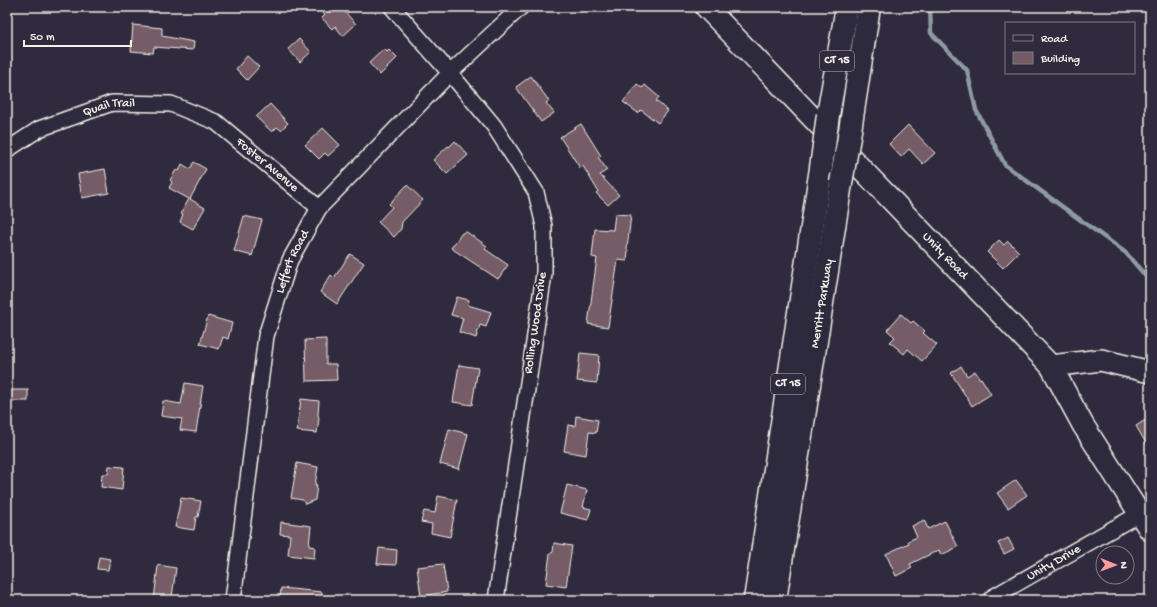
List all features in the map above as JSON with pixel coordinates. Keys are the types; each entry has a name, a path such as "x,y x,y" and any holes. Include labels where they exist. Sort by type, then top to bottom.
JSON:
{"highway":[{"path":"839,50 842,7"},
{"name":"Merritt Parkway","path":"755,600 828,115 847,7"},
{"name":"Merritt Parkway","path":"775,600 869,7"}],"main road":[{"name":"Unity Road","path":"706,7 1051,366 1082,425 1144,522"},
{"path":"1051,366 1100,360 1150,372"}],"street":[{"name":"Rolling Wood Drive","path":"392,7 494,126 536,192 544,226 544,274 496,600"},
{"name":"Leffert Road","path":"233,600 266,336 290,260 320,208 450,73 521,7"},
{"name":"Quail Trail","path":"7,150 39,129 112,103 171,104 216,122"},
{"name":"Foster Avenue","path":"216,122 320,208"},
{"name":"Unity Drive","path":"990,600 993,597 1144,522"}],"building":[{"path":"317,7 340,7 356,24 343,36 335,26 332,29 322,18 325,15"},
{"path":"133,25 162,28 162,36 194,42 193,50 154,47 153,53 131,51"},
{"path":"299,39 311,52 300,62 288,49"},
{"path":"384,49 387,52 389,50 397,58 380,75 369,63"},
{"path":"247,56 259,67 247,80 236,69"},
{"path":"531,76 549,101 546,103 554,113 541,122 516,87"},
{"path":"637,84 642,88 645,85 659,97 656,101 668,111 658,123 641,110 638,113 623,102"},
{"path":"270,104 288,123 281,130 277,127 272,132 256,117"},
{"path":"581,124 601,156 598,157 607,170 600,175 619,195 608,205 596,193 598,191 583,166 580,168 560,137"},
{"path":"908,125 935,153 923,164 909,149 901,157 889,144"},
{"path":"323,128 340,145 328,156 325,153 319,159 305,145"},
{"path":"455,141 468,155 447,174 433,160"},
{"path":"194,162 206,169 190,199 205,208 193,229 180,222 183,214 181,213 189,199 169,188 172,182 170,180 176,170 179,171 182,164 190,169"},
{"path":"105,169 109,193 82,198 78,174"},
{"path":"407,185 423,200 402,222 401,229 394,237 378,222 392,207 389,204"},
{"path":"615,214 631,215 627,261 618,260 608,327 588,324 597,258 592,257 595,229 613,230"},
{"path":"244,216 262,220 252,256 234,251"},
{"path":"465,231 487,246 485,249 508,265 498,279 451,248"},
{"path":"999,240 1004,245 1008,241 1019,252 1003,268 987,252"},
{"path":"350,254 364,263 337,304 320,292 331,275 334,278"},
{"path":"457,297 469,300 468,305 491,312 486,327 480,325 476,338 459,332 463,318 451,315"},
{"path":"901,314 911,323 913,321 925,331 923,333 937,345 922,361 908,349 904,354 890,342 895,337 887,330"},
{"path":"208,316 232,323 228,339 223,337 219,349 200,344"},
{"path":"326,339 326,364 336,364 337,380 306,381 305,340"},
{"path":"580,353 599,355 597,383 577,381"},
{"path":"459,365 478,368 472,405 453,402"},
{"path":"961,366 967,376 975,371 991,394 972,406 951,373"},
{"path":"185,383 203,386 196,432 180,430 182,419 161,416 163,401 181,404"},
{"path":"7,390 28,390 28,401 7,401"},
{"path":"301,399 319,401 317,433 297,431"},
{"path":"576,416 598,420 596,433 589,432 586,455 564,451 568,425 575,426"},
{"path":"1150,417 1150,450 1136,426"},
{"path":"449,429 468,434 459,469 440,464"},
{"path":"297,463 318,467 315,485 317,485 315,500 305,504 303,500 291,498"},
{"path":"109,466 124,467 122,490 101,487 102,474 108,474"},
{"path":"1016,480 1027,495 1008,508 997,493"},
{"path":"567,485 587,490 583,507 591,509 588,520 560,513"},
{"path":"438,496 457,500 450,537 431,533 432,524 421,522 424,511 435,513"},
{"path":"181,498 201,501 194,530 175,527"},
{"path":"924,520 928,529 945,521 958,547 941,555 939,550 910,564 912,568 896,576 886,554 909,543 908,541 917,537 912,526"},
{"path":"281,522 311,526 309,546 315,547 314,558 288,555 290,535 280,534"},
{"path":"1008,538 1014,549 1004,554 998,543"},
{"path":"554,543 572,546 566,587 546,584 550,553 553,552"},
{"path":"379,548 397,550 396,565 377,564"},
{"path":"99,557 110,559 108,570 97,569"},
{"path":"443,564 447,592 421,596 417,567"},
{"path":"158,565 176,568 172,597 170,600 154,600"},
{"path":"281,588 322,592 322,600 280,600"}],"waterway":[{"path":"930,7 931,33 967,70 976,110 1005,165 1126,253 1150,281"}]}
